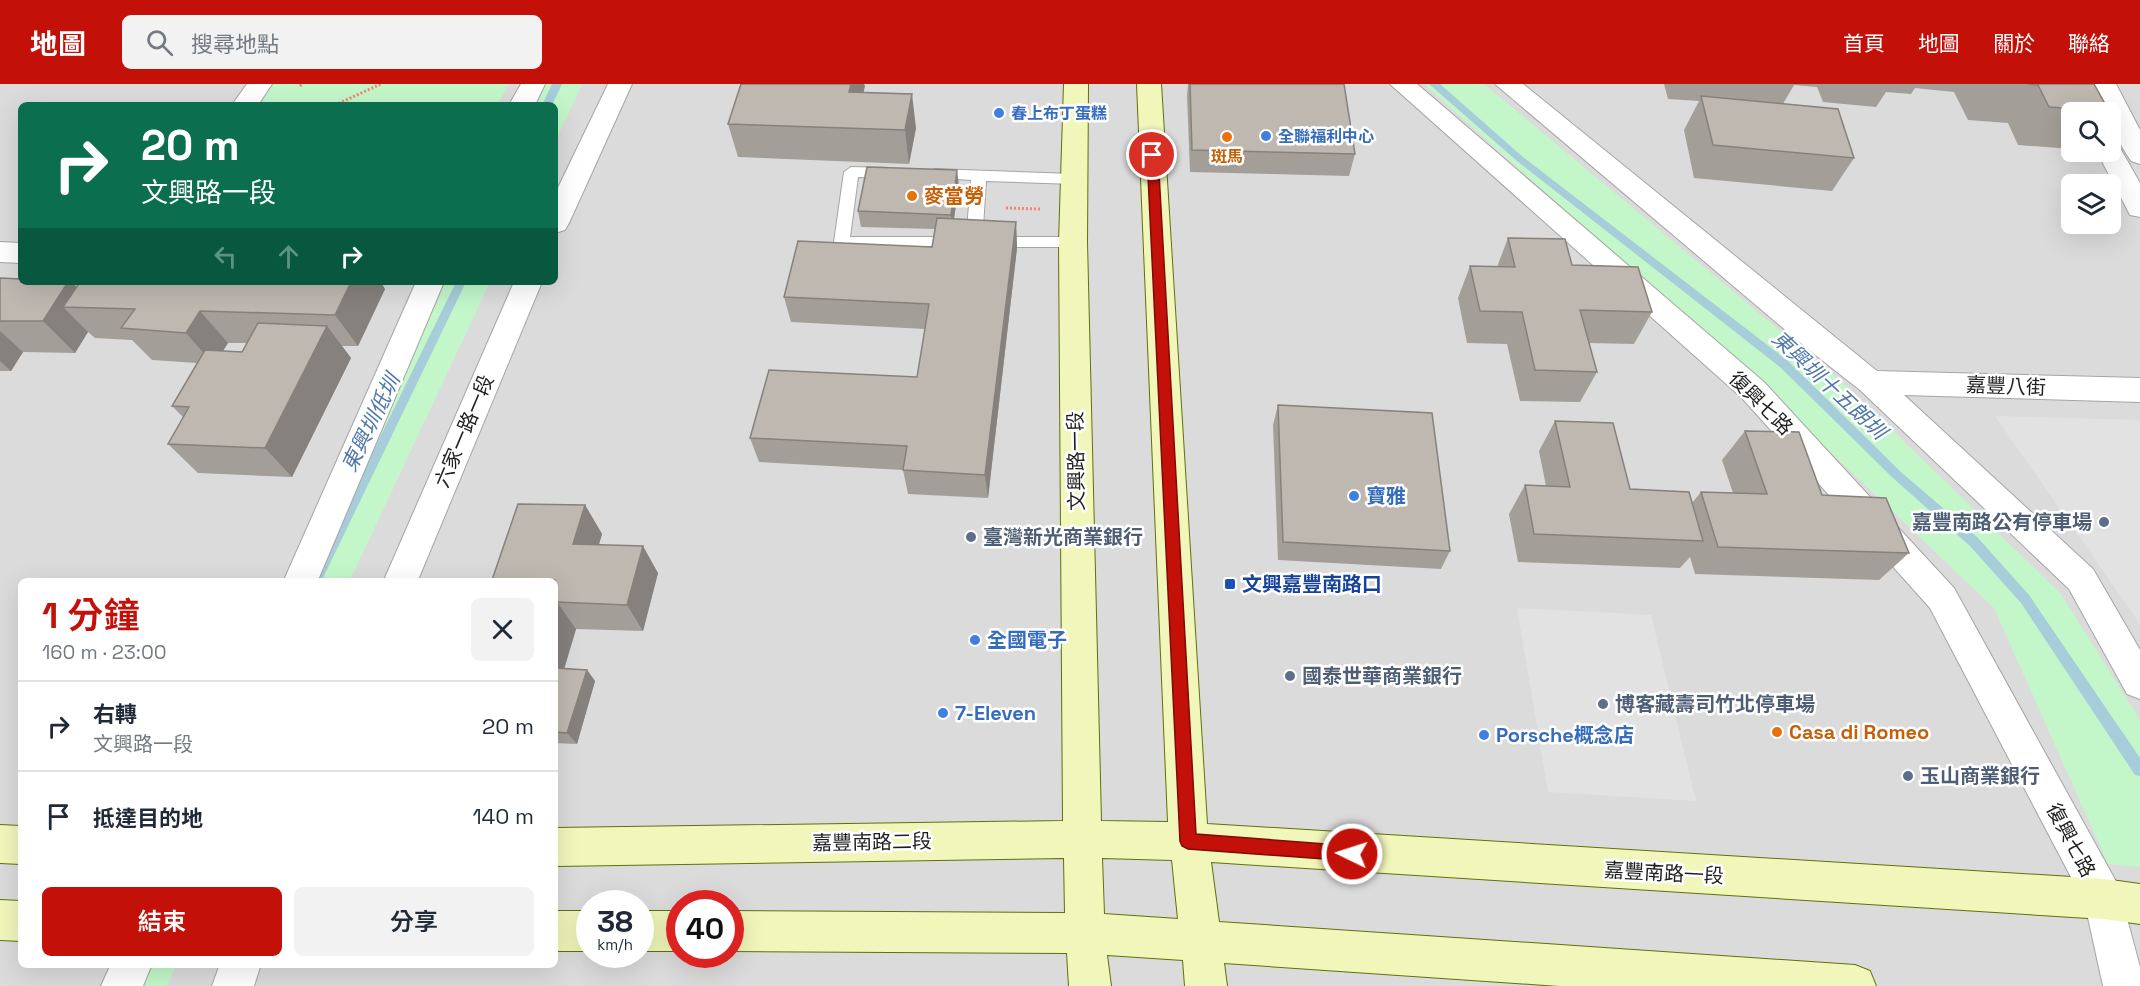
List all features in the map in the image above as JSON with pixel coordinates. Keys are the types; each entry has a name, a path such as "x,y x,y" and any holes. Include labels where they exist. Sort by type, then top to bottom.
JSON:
{"street":[{"path":"247,102 260,84"},
{"path":"524,102 533,84"},
{"path":"558,217 620,84"},
{"name":"文興路一段","path":"1076,84 1073,242 1081,774 1085,933 1090,986"},
{"path":"1149,84 1188,841 1206,986"},
{"name":"復興七路","path":"1402,84 1753,390 1942,598 2122,902 2124,986"},
{"path":"1507,84 1819,342 1871,382 2081,579 2140,683"},
{"path":"2104,84 2140,155"},
{"path":"2115,162 2140,208"},
{"path":"0,252 18,253"},
{"path":"302,578 429,285"},
{"name":"六家一路一段","path":"402,578 527,285"},
{"name":"嘉豐八街","path":"1871,382 2140,390"},
{"name":"嘉豐南路二段","path":"558,847 1084,839 1188,841"},
{"name":"嘉豐南路一段","path":"1188,841 1236,846 2122,902"},
{"path":"0,844 18,845"},
{"path":"0,920 18,921"},
{"path":"558,931 576,931"},
{"path":"744,931 1085,933 1855,986"},
{"path":"122,986 130,968"},
{"path":"233,986 240,968"}],"lane":[{"path":"1073,242 842,242 851,172 1074,179"},
{"path":"974,242 979,176"}],"path":[{"path":"342,102 381,84"}],"shaded area":[{"path":"0,84 2140,84 2140,986 0,986"},
{"name":"嘉豐南路公有停車場","path":"1995,416 2140,420 2140,624"},
{"name":"博客藏壽司竹北停車場","path":"1517,608 1651,615 1696,801 1548,792"}],"green space":[{"path":"274,84 509,84 499,102 262,102"},
{"path":"543,84 582,84 558,136 558,102 534,102"},
{"path":"1424,84 1484,84 1850,389 2061,594 2140,720 2140,867 2108,864 1994,608 1758,383"},
{"path":"444,285 489,285 351,578 298,578"},
{"path":"120,968 175,968 167,986 111,986"}],"building":[{"path":"741,84 851,84 849,92 912,94 905,130 728,124"},
{"name":"全聯福利中心","path":"1190,84 1344,84 1355,154 1192,150"},
{"path":"2028,84 2094,84 2104,102 2061,102 2061,108 2049,107 2038,85"},
{"path":"1701,96 1838,109 1854,158 1713,145"},
{"name":"麥當勞","path":"867,167 957,170 951,215 858,211"},
{"path":"937,218 1016,222 985,475 903,470 907,446 750,438 769,370 917,377 929,304 784,297 798,241 932,247"},
{"path":"1508,238 1565,239 1572,265 1638,267 1652,312 1580,310 1597,372 1535,370 1522,312 1480,311 1470,266 1515,267"},
{"path":"0,278 18,279 18,285 66,285 43,321 0,321"},
{"path":"78,285 350,285 335,315 200,311 186,333 121,328 135,309 63,307"},
{"path":"258,323 327,326 265,448 168,444 189,407 172,406 205,350 242,352"},
{"name":"寶雅","path":"1278,405 1432,413 1450,551 1283,542"},
{"path":"1555,421 1613,423 1630,489 1689,492 1703,541 1534,534 1525,485 1570,487"},
{"path":"1745,431 1799,432 1822,495 1886,498 1909,553 1718,547 1701,492 1767,494"},
{"path":"518,504 585,505 573,544 643,546 627,605 558,602 558,578 493,578"},
{"path":"558,668 587,670 567,733 558,732"}],"waterway":[{"name":"東興圳低圳","path":"548,102 557,84"},
{"name":"東興圳十五朗圳","path":"1434,84 1520,159 1784,364 1898,476 1974,542 2025,599 2140,770"},
{"name":"東興圳低圳","path":"317,578 460,285"}],"place":[{"name":"春上布丁蛋糕","path":"999,113"},
{"name":"全聯福利中心","path":"1266,136"},
{"name":"斑馬","path":"1227,137"},
{"name":"麥當勞","path":"912,196"},
{"name":"寶雅","path":"1354,496"},
{"name":"嘉豐南路公有停車場","path":"2104,522"},
{"name":"臺灣新光商業銀行","path":"971,537"},
{"name":"文興嘉豐南路口","path":"1230,584"},
{"name":"全國電子","path":"975,640"},
{"name":"國泰世華商業銀行","path":"1290,676"},
{"name":"博客藏壽司竹北停車場","path":"1603,704"},
{"name":"7-Eleven","path":"943,713"},
{"name":"Casa di Romeo","path":"1777,732"},
{"name":"Porsche概念店","path":"1484,735"},
{"name":"玉山商業銀行","path":"1908,776"}],"route":[{"path":"1152,155 1188,841 1352,854"}]}
